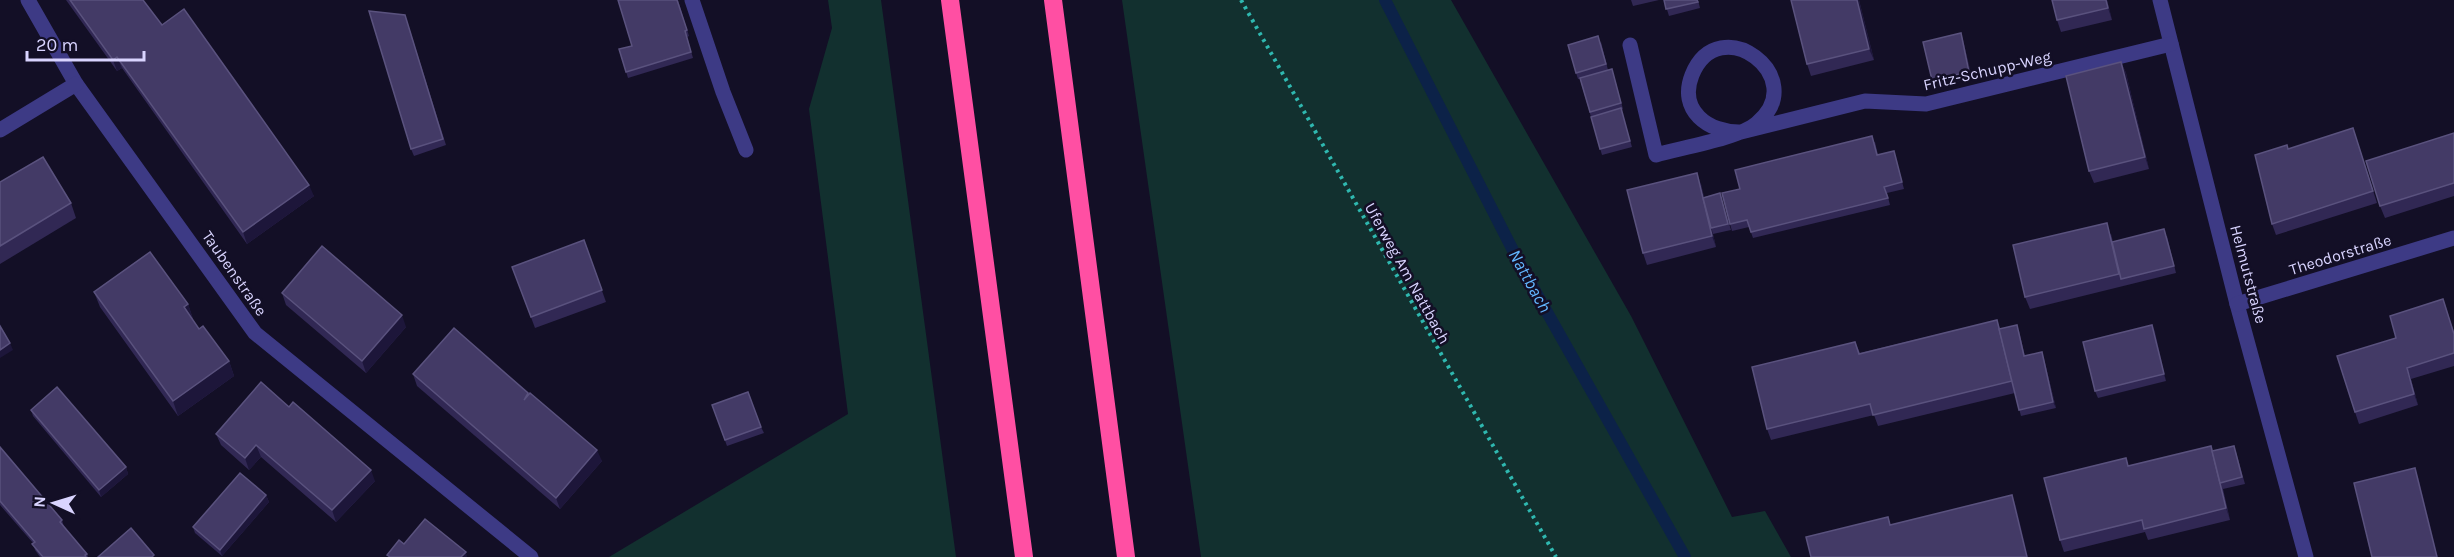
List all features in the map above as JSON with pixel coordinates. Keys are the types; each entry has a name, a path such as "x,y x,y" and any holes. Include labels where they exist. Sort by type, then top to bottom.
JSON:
{"highway":[{"path":"950,0 1024,557"},
{"path":"1053,0 1126,557"}],"street":[{"name":"Taubenstraße","path":"28,0 76,84 255,333 531,557"},
{"path":"692,0 723,92 746,150"},
{"name":"Helmutstraße","path":"2160,0 2237,304 2306,557"},
{"name":"Fritz-Schupp-Weg","path":"1630,45 1656,155 1865,101 1926,104 2171,44"},
{"name":"Fritz-Schupp-Weg","path":"1722,48 1738,48 1754,54 1766,65 1773,80 1773,97 1768,113 1756,125 1741,132 1724,132 1708,126 1697,115 1690,99 1689,83 1695,67 1707,55 1722,48"},
{"path":"0,130 76,84"},
{"name":"Theodorstraße","path":"2237,304 2454,238"}],"path":[{"name":"Uferweg Am Nattbach","path":"1241,0 1556,557"}],"green space":[{"path":"828,0 881,0 956,557 609,557 848,414 809,109 832,28"},
{"path":"1122,0 1451,0 1631,316 1732,517 1765,511 1791,557 1201,557"}],"building":[{"path":"70,0 143,0 162,25 184,9 309,185 243,232 117,57 113,60"},
{"path":"618,0 677,0 687,30 685,31 691,52 626,72 619,49 632,46"},
{"path":"1664,0 1697,0 1698,2 1666,9"},
{"path":"1791,0 1857,0 1869,49 1807,64"},
{"path":"2052,0 2106,0 2108,8 2057,20"},
{"path":"369,11 405,15 443,139 411,149"},
{"path":"1961,33 1969,72 1932,80 1923,42"},
{"path":"1598,36 1606,64 1576,73 1568,45"},
{"path":"2121,62 2145,157 2089,171 2066,76"},
{"path":"1612,69 1621,103 1590,112 1580,78"},
{"path":"1621,108 1630,141 1600,149 1591,117"},
{"path":"2353,128 2373,191 2272,224 2255,155 2287,145 2288,149"},
{"path":"2454,133 2454,183 2380,206 2366,161"},
{"path":"1872,136 1877,155 1894,151 1902,182 1884,187 1888,198 1751,232 1747,220 1730,224 1722,193 1740,189 1735,170"},
{"path":"43,157 71,203 0,246 0,182"},
{"path":"1697,173 1712,236 1643,253 1627,190"},
{"path":"1720,193 1728,224 1711,228 1703,198"},
{"path":"2107,223 2119,274 2025,297 2013,245"},
{"path":"2164,229 2174,266 2121,279 2112,242"},
{"path":"584,240 602,290 531,317 512,267"},
{"path":"322,246 402,315 362,361 282,293"},
{"path":"150,252 188,304 184,307 199,329 203,326 229,361 173,401 94,292"},
{"path":"2443,299 2454,334 2454,353 2407,368 2414,394 2355,412 2337,356 2396,338 2390,316"},
{"path":"1997,320 2012,381 1873,415 1870,404 1767,429 1752,367 1855,342 1859,354"},
{"path":"2017,325 2024,356 2042,352 2053,402 2019,410 1999,329"},
{"path":"2152,325 2164,374 2095,391 2083,342"},
{"path":"0,326 10,343 0,350"},
{"path":"454,328 528,393 524,400 530,393 597,450 556,498 413,374"},
{"path":"261,382 289,407 293,402 371,470 332,510 256,445 245,458 216,434"},
{"path":"57,387 126,467 99,490 31,410"},
{"path":"748,392 761,427 725,440 712,405"},
{"path":"2211,446 2226,508 2144,529 2142,520 2060,540 2044,478 2126,458 2128,466"},
{"path":"2234,446 2242,477 2220,483 2212,451"},
{"path":"0,447 62,520 60,522 87,554 86,557 43,557 32,544 35,542 0,501"},
{"path":"2415,468 2437,557 2372,557 2354,483"},
{"path":"240,473 266,495 220,550 193,527"},
{"path":"2012,495 2027,557 1811,557 1806,537 1888,517 1890,525"},
{"path":"425,519 466,552 461,557 390,557 387,555 399,540 404,544"},
{"path":"131,528 154,555 152,557 98,557"}],"waterway":[{"name":"Nattbach","path":"1385,0 1521,266 1685,557"}]}
